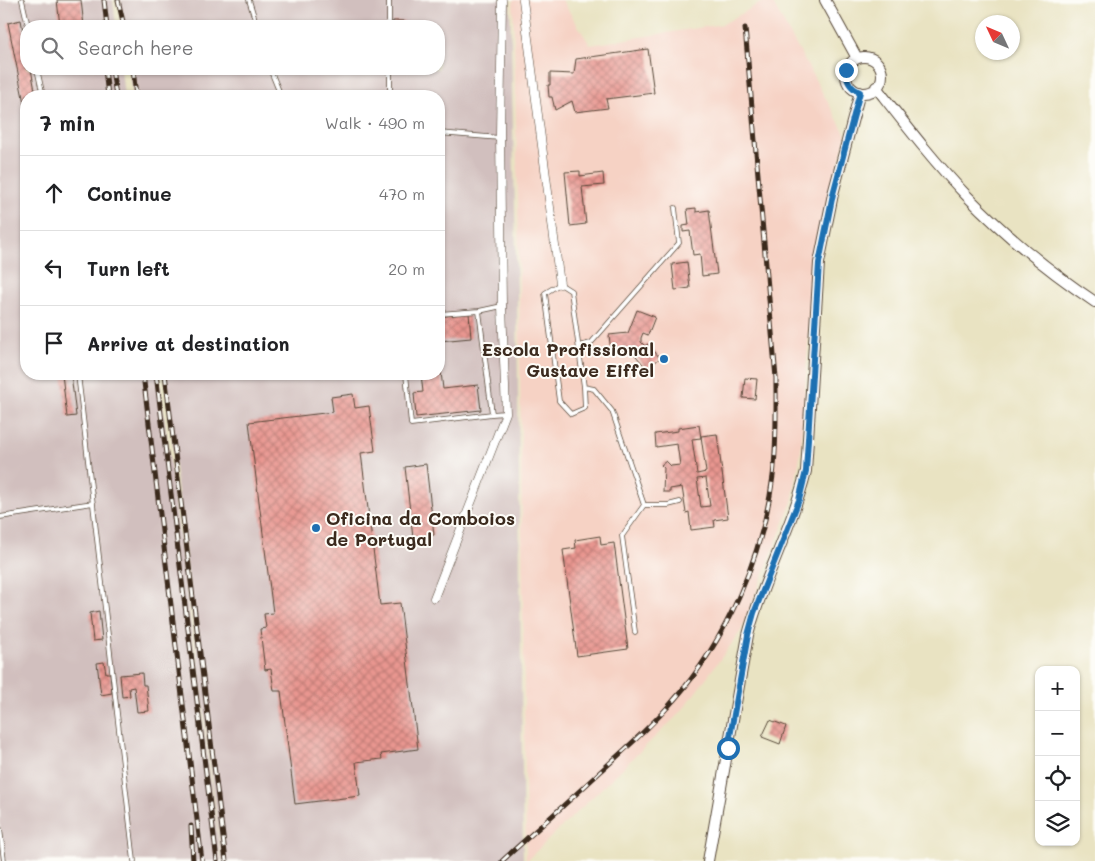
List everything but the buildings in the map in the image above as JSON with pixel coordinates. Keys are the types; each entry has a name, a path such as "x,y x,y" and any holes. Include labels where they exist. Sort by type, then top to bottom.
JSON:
{"street":[{"path":"434,598 506,413 502,306 500,138 502,0"},
{"path":"523,0 560,284"},
{"path":"825,0 857,58"},
{"path":"857,58 869,58 878,65 881,76 876,87 860,92 850,86 846,76 849,65 857,58"},
{"path":"876,87 926,150 967,196 1034,258 1095,302"},
{"path":"708,861 748,635 754,613 799,500 806,471 819,263 833,194 860,92"}],"lane":[{"path":"22,0 27,20"},
{"path":"249,0 255,20"},
{"path":"389,0 389,20"},
{"path":"38,75 42,90"},
{"path":"272,75 279,90"},
{"path":"390,75 390,90"},
{"path":"445,133 500,138"},
{"path":"578,346 591,343 679,243 675,208"},
{"path":"560,284 571,291 584,387 585,408 571,414 559,401 545,293 560,284"},
{"path":"445,314 479,311 502,306"},
{"path":"479,311 492,414"},
{"path":"79,380 134,861"},
{"path":"407,380 412,424 506,413"},
{"path":"584,387 594,389 612,411 644,505"},
{"path":"644,505 668,505 680,502"},
{"path":"0,517 92,503"},
{"path":"635,632 622,536 644,505"},
{"path":"0,829 4,861"}],"shaded area":[{"path":"0,0 113,0 115,20 20,20 20,75 122,75 123,90 20,90 20,380 160,380 221,861 0,861"},
{"path":"120,0 510,0 517,297 523,861 222,861 174,460 167,380 445,380 445,90 132,90 130,75 445,75 445,20 123,20"},
{"name":"Escola Profissional Gustave Eiffel","path":"513,0 562,0 590,45 723,24 766,0 771,0 846,135 813,269 801,450 792,502 741,631 681,712 526,861 518,203"}],"railway":[{"path":"104,0 106,20"},
{"path":"118,0 123,20"},
{"path":"502,861 647,729 665,711 692,678 710,652 725,625 739,596 761,536 773,476 776,378 745,28"},
{"path":"106,75 107,90"},
{"path":"113,75 115,90"},
{"path":"134,75 135,90"},
{"path":"144,380 202,861"},
{"path":"157,380 217,861"},
{"path":"166,380 226,861"},
{"path":"191,826 193,861"}],"place":[{"name":"Escola Profissional Gustave Eiffel","path":"664,359"},
{"name":"Oficina da Comboios de Portugal","path":"316,528"}],"route":[{"path":"728,748 748,635 754,613 799,500 806,471 819,263 833,194 860,92 847,82 846,70"}]}
